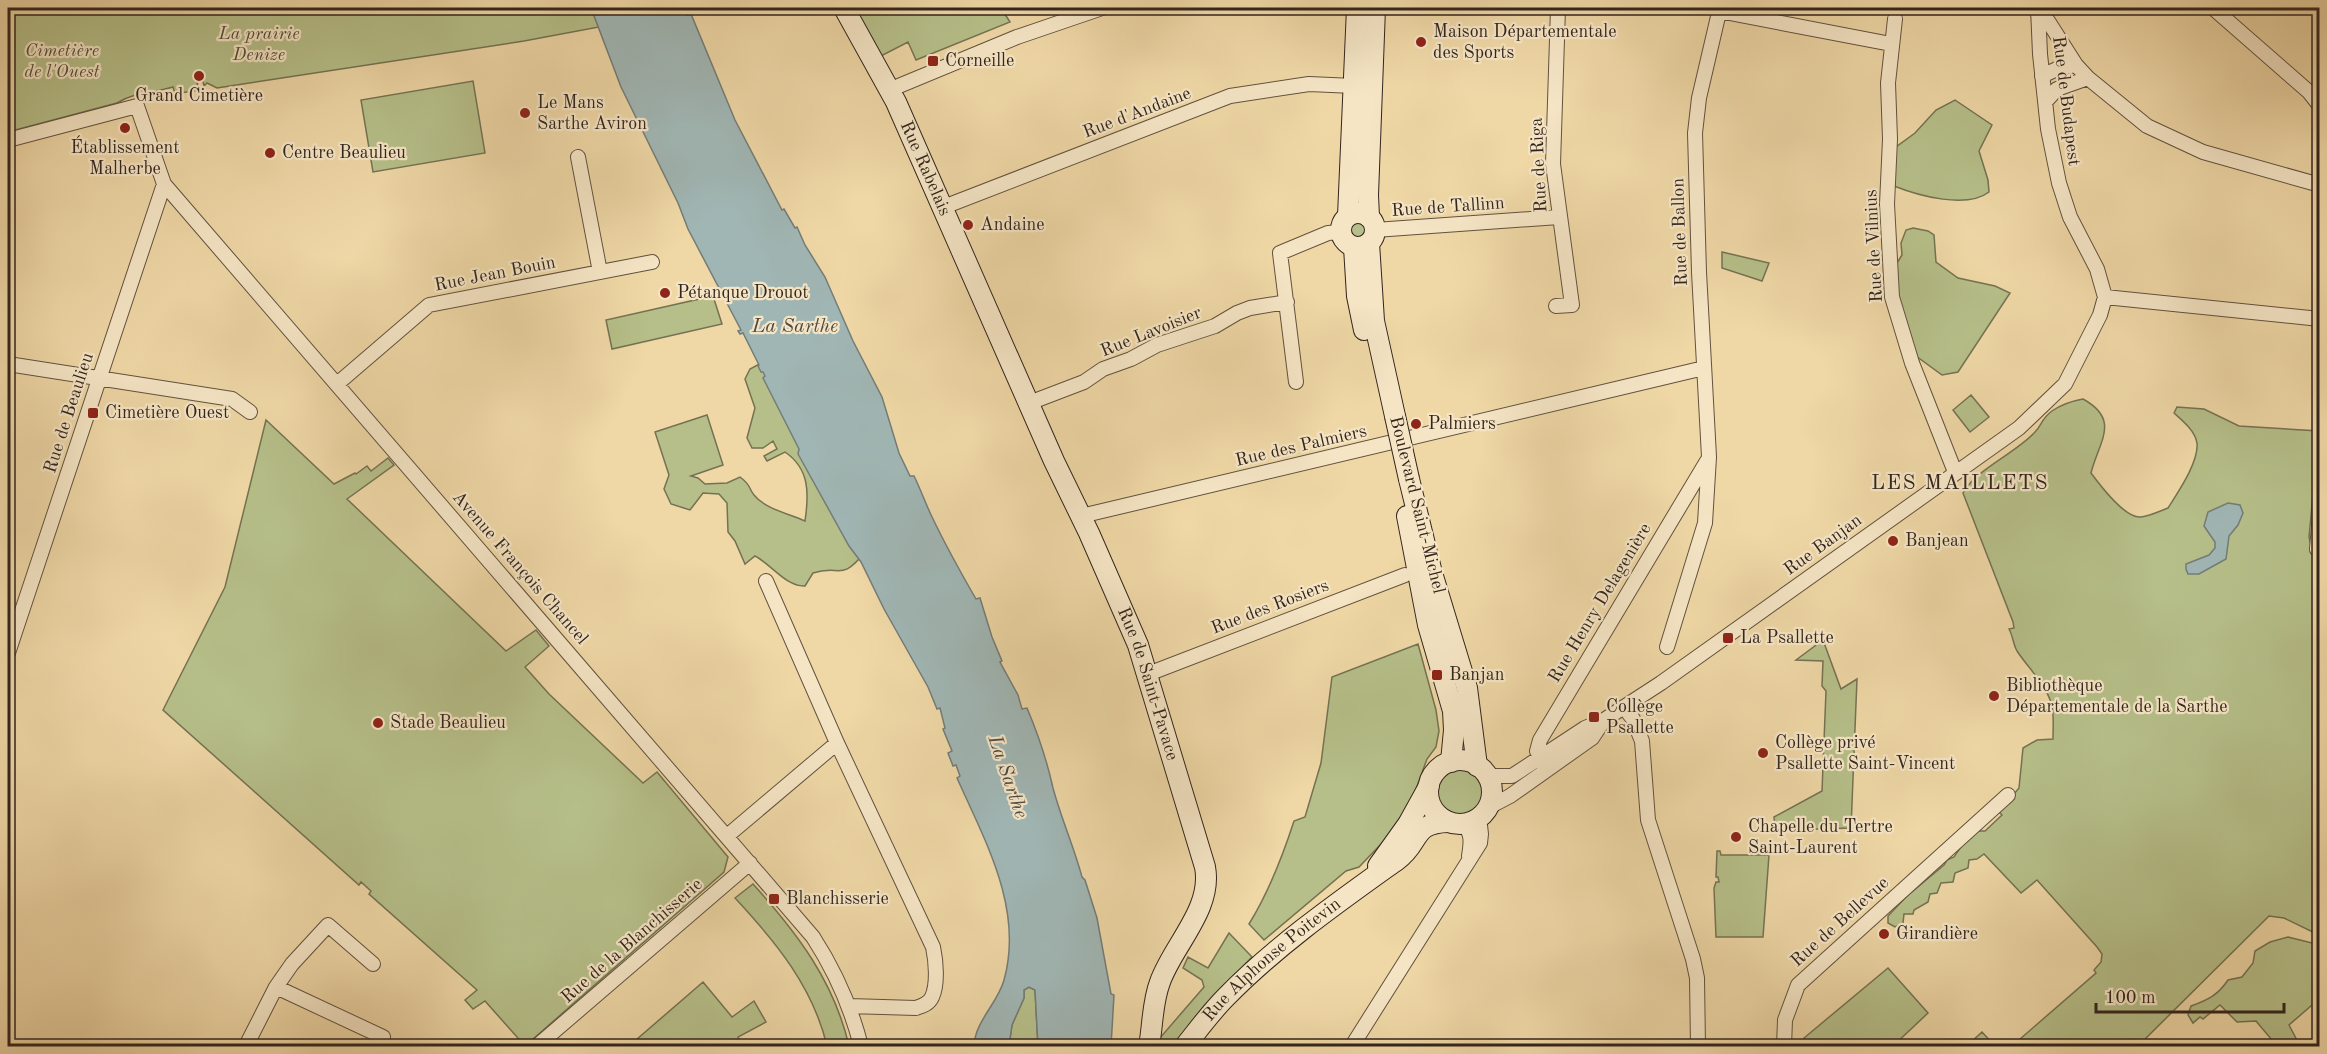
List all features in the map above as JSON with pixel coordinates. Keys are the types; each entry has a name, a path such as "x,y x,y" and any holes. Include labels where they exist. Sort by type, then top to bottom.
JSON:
{"main road":[{"name":"Rue Rabelais","path":"844,8 889,90 997,333"},
{"path":"1345,224 1359,213 1367,234 1346,243 1345,224 1357,8"},
{"name":"Boulevard Saint-Michel","path":"1374,8 1367,234 1354,266 1357,296 1404,480 1426,619 1453,711 1451,762"},
{"name":"Rue de Saint-Pavace","path":"997,333 1138,645 1206,875 1203,901 1160,981 1154,1005 1149,1047"},
{"name":"Boulevard Saint-Michel","path":"1404,480 1467,688 1482,771"},
{"path":"1465,761 1482,771 1491,794 1469,818 1439,816 1431,807 1428,796 1429,786 1436,771 1451,762 1465,761"},
{"name":"Rue Alphonse Poitevin","path":"1367,880 1408,824 1429,786"},
{"name":"Rue Alphonse Poitevin","path":"1185,1047 1224,999 1264,960 1367,880 1400,858 1431,822 1469,818"}],"street":[{"path":"889,90 1073,12 1102,8"},
{"name":"Rue de Riga","path":"1556,306 1572,305 1553,164 1558,8"},
{"path":"2213,8 2309,92 2319,106"},
{"path":"1719,9 1891,44"},
{"name":"Rue de Ballon","path":"1667,647 1705,523 1709,458 1699,272 1695,133 1699,98 1719,9"},
{"path":"2038,11 2048,21 2076,65 2088,78 2147,126 2203,152 2319,185"},
{"name":"Rue de Budapest","path":"2038,11 2048,129 2059,183 2070,217 2097,269 2105,297"},
{"name":"Rue de Vilnius","path":"1895,19 1888,83 1890,139 1887,204 1892,297 1912,363 1955,472"},
{"path":"2042,76 2059,68 2076,65"},
{"path":"2045,102 2057,89 2088,78"},
{"name":"Rue d'Andaine","path":"941,208 1230,96 1310,84 1354,86"},
{"name":"Avenue François Chancel","path":"8,140 137,106 164,184 813,937 832,966 849,1006 861,1047"},
{"path":"578,157 600,272"},
{"name":"Rue de Beaulieu","path":"8,651 164,184"},
{"name":"Rue de Tallinn","path":"1367,234 1559,217"},
{"path":"1296,382 1280,253 1345,224"},
{"name":"Rue Jean Bouin","path":"337,384 429,305 652,262"},
{"path":"2105,297 2319,319"},
{"name":"Rue Banjan","path":"1469,818 1544,764 1592,738 1604,720 2019,428 2065,384 2100,315 2105,297"},
{"name":"Rue Lavoisier","path":"1029,403 1084,382 1103,369 1131,359 1157,345 1215,326 1237,312 1287,302"},
{"path":"8,364 232,399 250,412"},
{"name":"Rue des Palmiers","path":"1081,516 1704,368"},
{"name":"Rue Henry Delagenière","path":"1544,764 1538,752 1540,740 1709,458"},
{"path":"2318,550 2319,514"},
{"name":"Rue des Rosiers","path":"1148,674 1405,575"},
{"path":"766,581 837,743 933,947 937,964 932,997 926,1004 916,1008 849,1006"},
{"path":"1624,707 1633,719 1642,741 1648,819 1693,959 1697,978 1698,1047"},
{"path":"727,836 837,743"},
{"name":"Rue Banjan","path":"1482,771 1512,776 1544,764"},
{"name":"Rue de Bellevue","path":"1784,1047 1785,1020 1798,985 2008,795"},
{"path":"1352,1047 1468,861 1471,840 1468,828 1469,818"},
{"name":"Rue de la Blanchisserie","path":"537,1047 750,863"},
{"path":"246,1047 276,987 292,964 328,925 373,964"},
{"path":"276,987 383,1037"}],"green space":[{"path":"8,8 591,8 599,27 524,41 217,88 207,83 204,86 201,72 195,74 199,90 175,94 173,87 144,93 117,103 8,132"},
{"path":"854,8 1001,8 1010,22 916,60 908,42 881,56"},
{"path":"473,81 485,153 373,172 361,100"},
{"path":"1955,100 1992,125 1979,151 1988,180 1989,192 1968,200 1956,200 1929,197 1894,186 1896,147 1915,133 1936,110"},
{"path":"1354,220 1362,220 1368,226 1368,234 1362,240 1354,240 1348,234 1348,226"},
{"path":"1913,228 1928,231 1934,235 1936,262 1958,278 1995,286 2010,293 1958,372 1942,375 1916,356 1897,296 1897,263 1902,255 1901,243 1906,230"},
{"path":"1722,252 1769,263 1762,281 1722,268"},
{"path":"713,296 722,324 612,349 606,320"},
{"path":"763,362 865,552 845,570 813,573 805,586 791,583 755,556 745,564 735,541 728,532 727,503 719,494 703,493 690,510 671,504 664,489 669,475 655,432 707,415 723,465 691,476 705,484 727,483 740,477 764,504 805,521 807,492 799,466 785,452 767,461 764,456 777,449 773,441 763,448 752,448 747,438 755,408 745,379 750,369"},
{"path":"1971,395 1989,417 1970,432 1953,410"},
{"path":"2083,399 2095,407 2104,423 2102,441 2091,473 2113,500 2128,513 2141,517 2168,508 2195,459 2196,439 2191,430 2174,413 2177,407 2204,409 2239,426 2319,431 2309,537 2312,550 2320,558 2319,935 2284,918 2269,916 2138,1046 2012,1046 2096,973 2094,970 2101,962 2102,954 2097,947 2037,880 2021,893 1984,854 1977,859 1969,860 1968,868 1955,873 1953,882 1941,883 1937,893 1930,894 1928,902 1914,910 1913,914 1904,914 1903,923 1895,927 1888,923 1888,916 1947,860 1954,857 1972,831 1985,831 2002,815 1999,812 2019,788 2023,748 2037,740 2053,739 2053,714 2050,698 2016,648 2009,629 2014,628 2013,622 1963,493 1986,469 2027,440 2052,411 2067,403"},
{"name":"Stade Beaulieu","path":"266,420 334,484 367,466 371,471 388,458 394,465 347,499 506,651 536,630 549,646 525,667 549,694 643,783 657,772 728,857 724,872 525,1046 485,1001 473,1009 465,1000 477,990 369,894 371,891 361,882 359,885 163,710 225,587"},
{"path":"1823,640 1841,689 1857,679 1851,828 1788,830 1775,828 1774,817 1822,791 1826,691 1822,686 1823,661 1796,660"},
{"path":"1418,644 1436,710 1439,731 1436,747 1427,759 1409,808 1383,842 1359,867 1346,871 1264,940 1249,924 1263,900 1294,821 1305,817 1321,763 1332,677"},
{"path":"1454,769 1464,769 1479,779 1483,793 1482,802 1473,813 1464,817 1454,817 1439,807 1435,798 1435,788 1445,773"},
{"path":"1717,851 1720,851 1721,855 1769,855 1763,937 1716,937 1714,888 1716,882 1719,882 1716,877"},
{"path":"753,884 799,940 824,979 834,1000 849,1046 827,1046 821,1025 803,985 765,931 735,898"},
{"path":"1229,933 1252,957 1204,1006 1173,1046 1157,1046 1159,1039 1204,987 1202,980 1183,968 1188,957 1208,968"},
{"path":"2288,937 2319,943 2319,999 2289,1025 2300,1046 2277,1046 2256,1021 2237,1022 2220,1005 2203,1019 2200,1017 2193,1023 2188,1015 2191,1006 2212,996 2228,980 2242,977 2253,963 2255,951 2270,942"},
{"path":"1888,968 1928,1013 1893,1046 1804,1046 1804,1038"},
{"path":"703,982 732,1017 754,1001 766,1022 738,1037 742,1046 629,1046"},
{"path":"1029,987 1035,990 1038,1046 1009,1046 1012,1025 1024,998 1024,990"},
{"path":"1982,1032 1995,1046 1975,1046 1971,1042"}],"water":[{"name":"La Sarthe","path":"591,8 684,8 687,15 691,14 735,120 782,210 784,209 795,228 797,227 805,245 825,277 853,341 882,397 899,453 910,476 914,476 930,514 976,599 980,598 1002,661 1000,662 1018,695 1022,709 1027,708 1035,728 1097,918 1111,994 1114,995 1111,1046 1038,1046 1035,990 1029,987 1024,990 1024,998 1012,1025 1009,1046 974,1046 978,1028 1004,980 1009,954 1009,927 999,876 957,778 960,776 956,765 953,766 948,753 952,751 943,729 945,728 940,708 937,709 928,687 884,609 861,562 849,546 798,454 799,449 763,378 765,376 743,333 740,334 738,331 741,330 688,229 678,203 621,87"},
{"path":"2228,503 2240,505 2243,513 2238,525 2229,536 2226,559 2199,574 2188,574 2186,564 2209,555 2215,548 2215,542 2204,526 2208,512"}],"place":[{"name":"Maison Départementale des Sports","path":"1421,42"},
{"name":"Corneille","path":"933,61"},
{"name":"Grand Cimetière","path":"199,76"},
{"name":"Le Mans Sarthe Aviron","path":"525,113"},
{"name":"Établissement Malherbe","path":"125,128"},
{"name":"Centre Beaulieu","path":"270,153"},
{"name":"Andaine","path":"968,225"},
{"name":"Pétanque Drouot","path":"665,293"},
{"name":"Cimetière Ouest","path":"93,413"},
{"name":"Palmiers","path":"1416,424"},
{"name":"Banjean","path":"1893,541"},
{"name":"La Psallette","path":"1728,638"},
{"name":"Banjan","path":"1437,675"},
{"name":"Bibliothèque Départementale de la Sarthe","path":"1994,696"},
{"name":"Collège Psallette","path":"1594,717"},
{"name":"Stade Beaulieu","path":"378,723"},
{"name":"Collège privé Psallette Saint-Vincent","path":"1763,753"},
{"name":"Chapelle du Tertre Saint-Laurent","path":"1736,837"},
{"name":"Blanchisserie","path":"774,899"},
{"name":"Girandière","path":"1884,934"}],"district":[{"name":"LES MAILLETS","path":"1960,483"}],"park label":[{"name":"La prairie Denize","path":"259,44"},
{"name":"Cimetière de l'Ouest","path":"62,61"}]}
